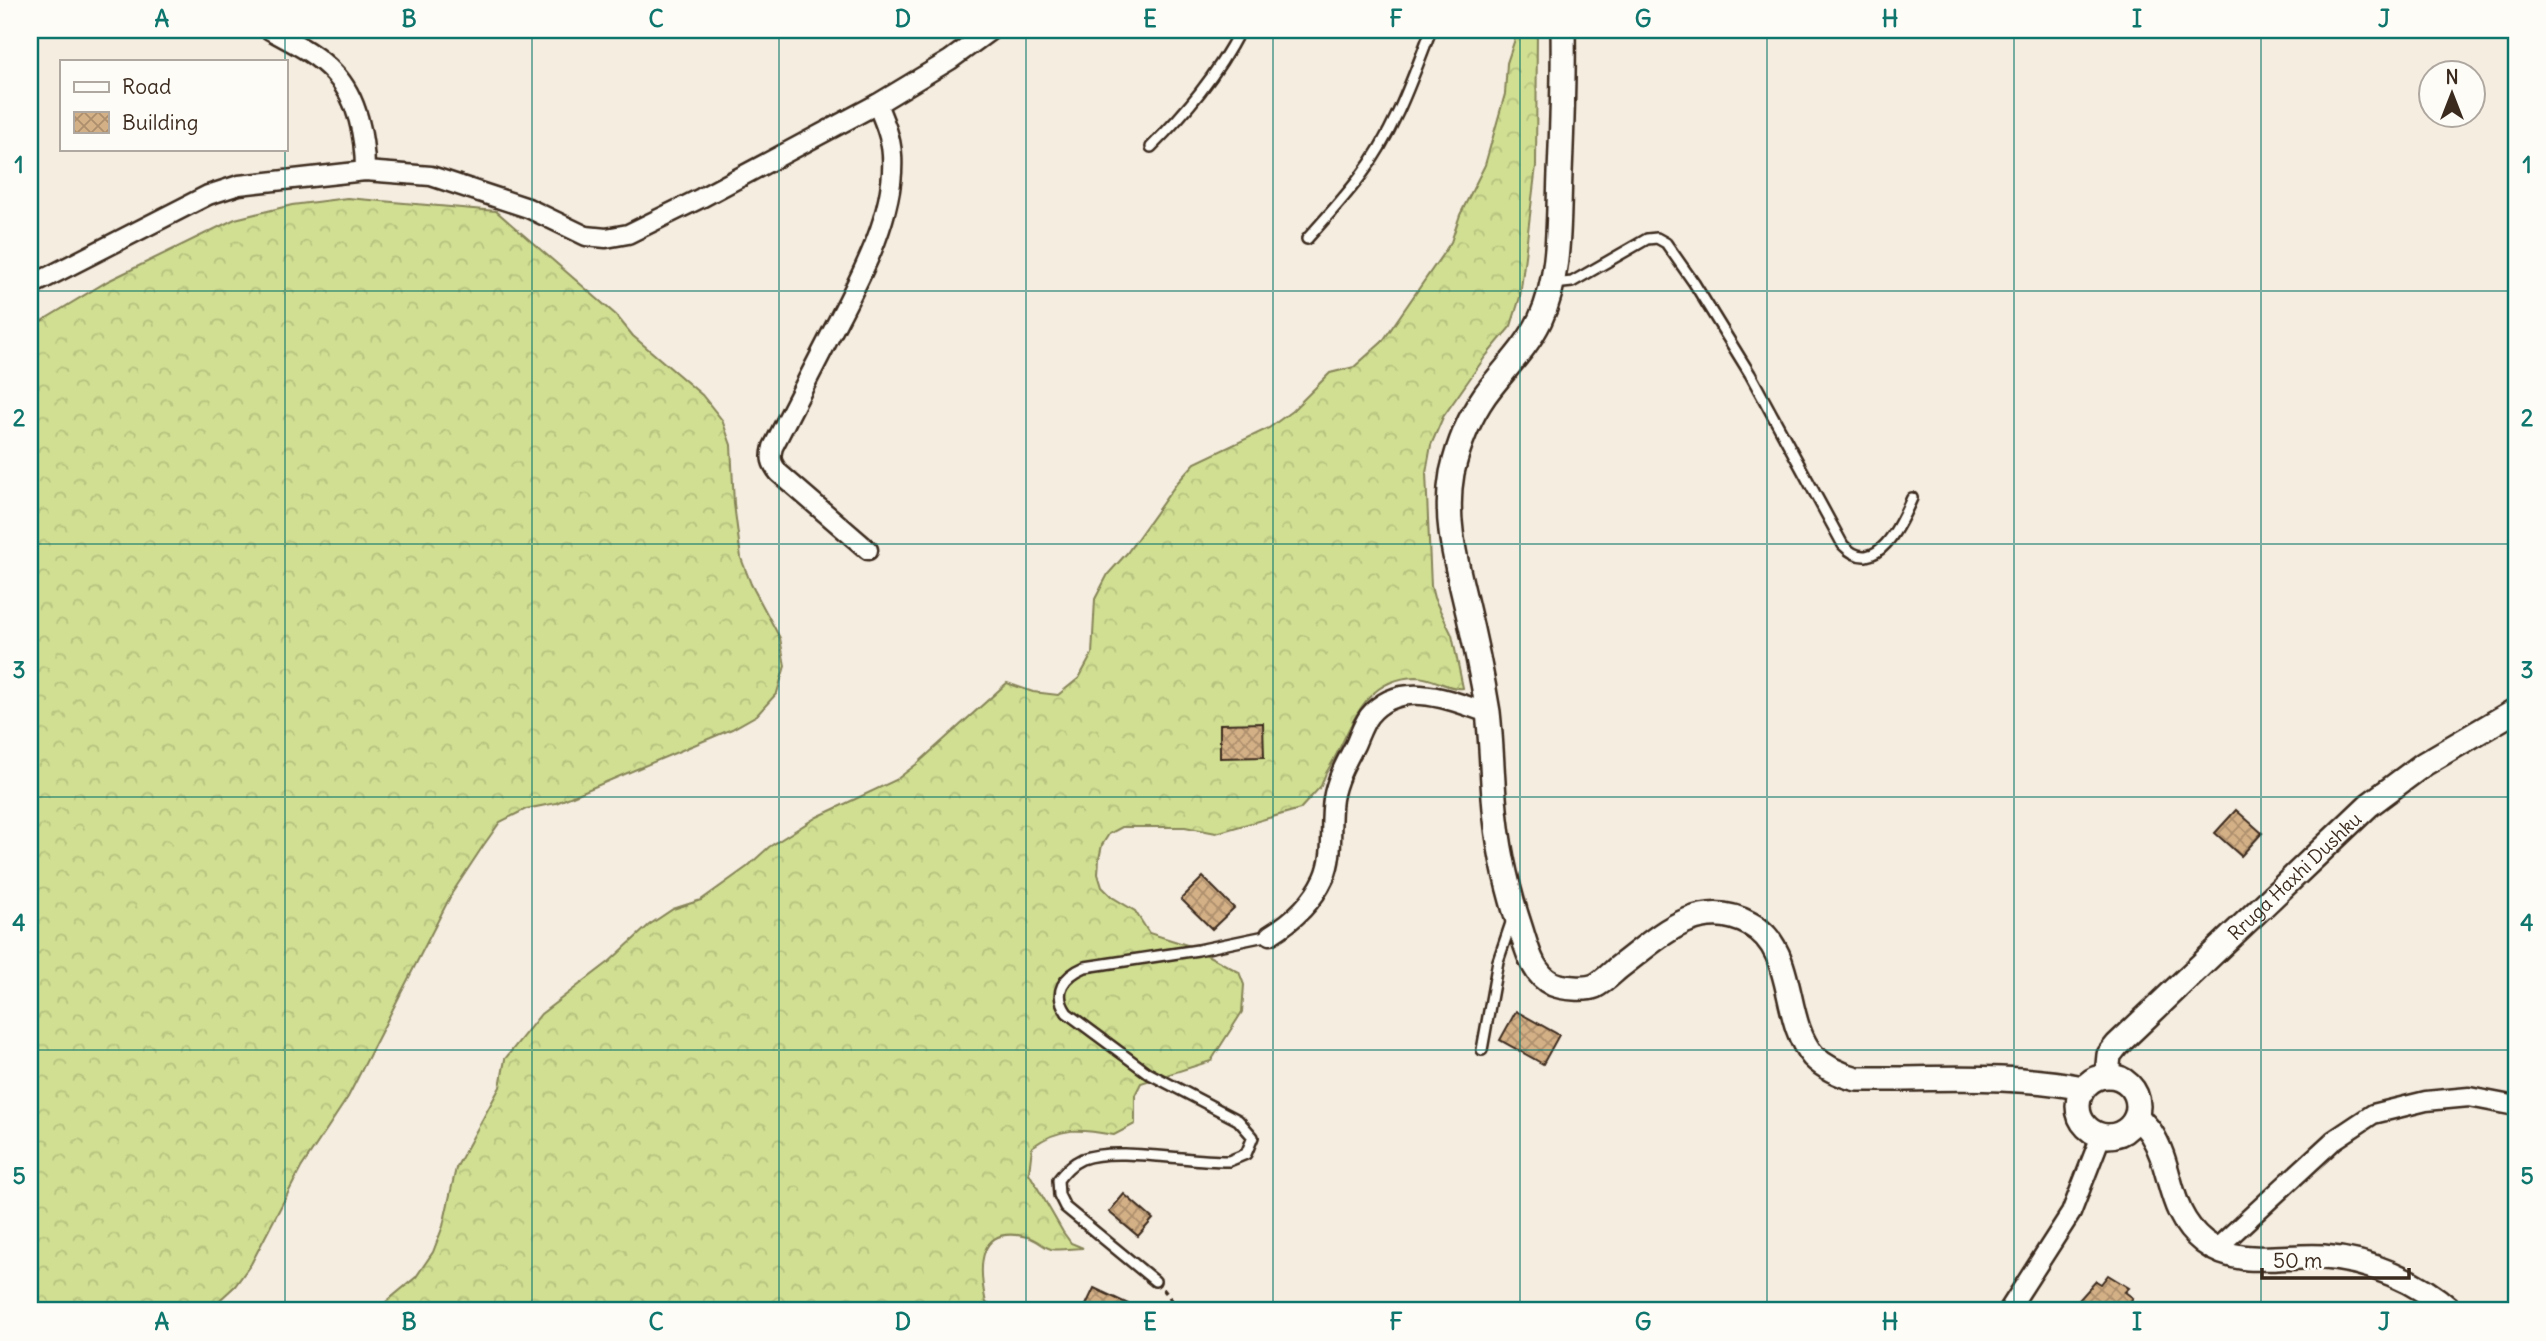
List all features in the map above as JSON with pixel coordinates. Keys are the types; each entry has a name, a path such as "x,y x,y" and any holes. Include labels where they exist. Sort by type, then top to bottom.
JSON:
{"street":[{"path":"270,30 306,50 335,74 354,106 365,141 365,171"},
{"path":"30,286 218,192 239,185 365,171 431,176 528,208 586,236 606,239 628,234 877,104 950,60 991,30"},
{"path":"1563,30 1558,227 1552,284 1541,318 1526,347 1486,394 1471,418 1452,472 1450,527 1488,713 1496,822 1507,882 1527,949 1538,973 1552,984 1575,988 1594,986 1671,928 1689,918 1706,914 1721,915 1750,924 1768,939 1777,954 1797,1024 1806,1044 1813,1056 1839,1074 1857,1079 2055,1082 2083,1088"},
{"path":"868,550 779,473 772,465 771,457 862,275 879,232 891,185 892,157 890,137 877,104"},
{"path":"1270,935 1294,920 1325,877 1330,854 1333,799 1342,770 1369,716 1390,700 1412,694 1439,697 1488,713"},
{"name":"Rruga Haxhi Dushku","path":"2107,1075 2109,1055 2117,1045 2369,805 2424,764 2516,710"},
{"path":"2107,1075 2117,1077 2133,1088 2138,1107 2132,1124 2119,1135 2101,1136 2086,1127 2077,1104 2083,1088 2090,1081 2107,1075"},
{"path":"2216,1249 2334,1140 2373,1114 2426,1101 2469,1097 2516,1107"},
{"path":"2137,1116 2151,1134 2184,1222 2206,1244 2250,1258 2324,1257 2356,1262 2394,1274 2437,1299 2451,1311"},
{"path":"2008,1311 2071,1213 2101,1136"}],"lane":[{"path":"1151,148 1200,95 1226,57 1240,30"},
{"path":"1307,239 1362,176 1388,132 1431,30"},
{"path":"1552,284 1572,282 1647,239 1657,238 1666,243 1750,374 1843,545 1850,553 1864,556 1874,554 1885,546 1901,524 1912,498"},
{"path":"1482,1050 1498,961 1516,912"},
{"path":"1155,1281 1065,1207 1059,1195 1058,1180 1068,1167 1084,1158 1107,1155 1229,1161 1247,1154 1253,1137 1238,1120 1148,1073 1067,1013 1061,1004 1061,987 1070,973 1085,967 1199,950 1270,935"}],"path":[{"path":"1155,1281 1170,1296 1176,1311"}],"green space":[{"path":"1518,30 1537,30 1536,166 1520,297 1511,326 1485,357 1443,417 1431,445 1426,473 1431,586 1452,635 1463,688 1416,677 1397,680 1381,687 1359,711 1321,786 1300,809 1216,833 1185,827 1122,827 1109,834 1102,845 1099,859 1098,874 1102,887 1112,897 1135,911 1149,933 1190,946 1239,972 1244,985 1242,1012 1211,1061 1141,1083 1135,1095 1135,1124 1114,1135 1091,1131 1062,1132 1032,1147 1029,1173 1063,1232 1071,1243 1083,1248 1051,1249 1031,1238 1011,1235 998,1237 990,1243 982,1263 983,1289 986,1303 1001,1311 375,1311 416,1277 433,1252 443,1226 456,1168 500,1087 505,1059 541,1014 609,962 649,925 673,909 701,900 747,867 769,847 817,817 896,780 1007,683 1033,692 1058,695 1079,678 1092,654 1095,599 1108,574 1195,463 1269,428 1292,411 1330,373 1354,367 1382,342 1451,242 1460,215 1485,165 1505,94 1507,63"},
{"path":"347,198 496,211 616,315 633,336 702,395 722,420 731,445 734,504 741,558 751,584 780,638 785,666 777,693 757,715 732,729 556,803 526,809 500,822 452,893 348,1097 301,1168 251,1264 235,1286 208,1311 30,1311 30,328 108,281 235,219 292,205"}],"building":[{"path":"1263,723 1264,757 1220,758 1220,724"},
{"path":"2236,810 2262,833 2241,856 2215,833"},
{"path":"1203,877 1234,908 1212,929 1181,899"},
{"path":"1516,1011 1559,1035 1543,1064 1500,1040"},
{"path":"1124,1194 1153,1219 1138,1236 1109,1212"},
{"path":"2108,1275 2129,1288 2125,1292 2133,1298 2123,1311 2090,1311 2079,1300 2096,1281 2101,1284"},
{"path":"1094,1288 1143,1311 1098,1311 1086,1305"}]}
